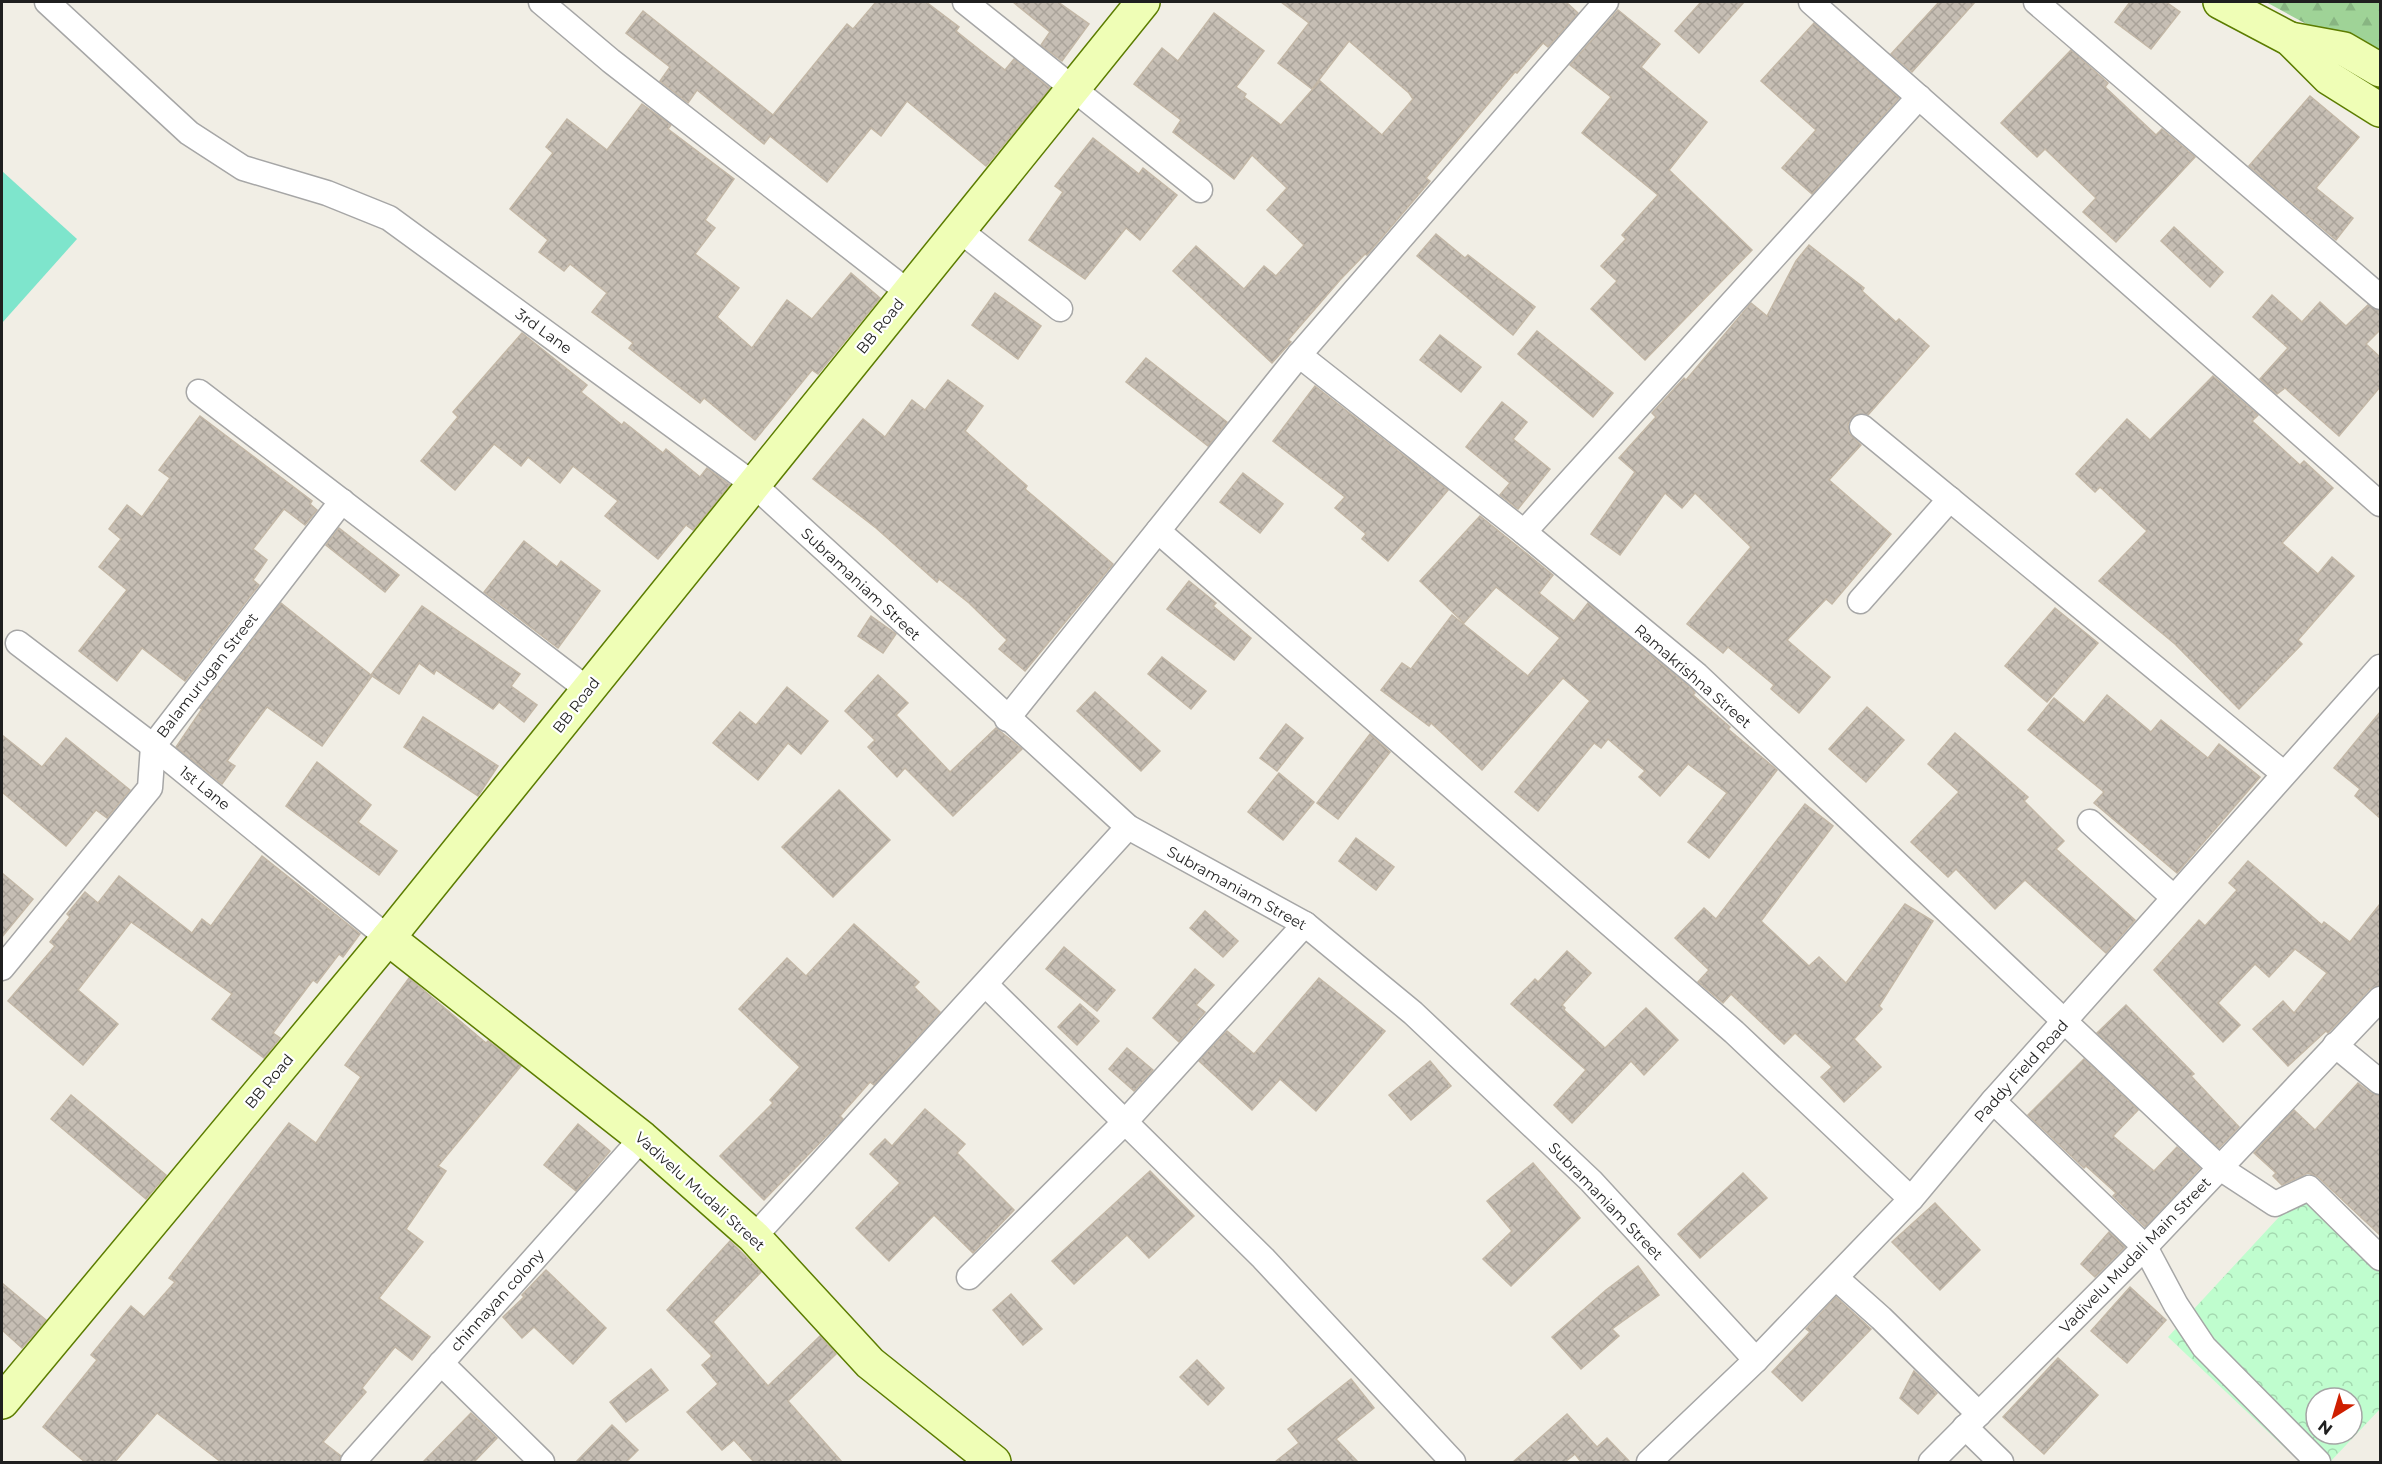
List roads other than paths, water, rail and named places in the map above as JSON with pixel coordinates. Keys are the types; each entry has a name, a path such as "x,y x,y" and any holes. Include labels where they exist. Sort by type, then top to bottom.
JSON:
{"street":[{"name":"3rd Lane","path":"47,2 189,134 243,168 327,193 388,218 753,484"},
{"path":"541,2 611,61 908,292"},
{"path":"965,2 1200,190"},
{"name":"BB Road","path":"2,1402 388,938 1143,2"},
{"path":"1007,719 1299,355 1606,2"},
{"path":"1811,2 2380,504"},
{"path":"2036,2 2380,297"},
{"path":"2220,2 2290,39 2329,78 2380,110"},
{"path":"2290,39 2344,49 2380,70"},
{"path":"1524,532 1919,97"},
{"path":"958,229 1060,309"},
{"name":"Ramakrishna Street","path":"1299,355 1524,532 1697,675 2220,1168 2275,1204 2309,1188 2380,1258"},
{"path":"199,392 587,689"},
{"path":"1862,427 2283,773"},
{"name":"Subramaniam Street","path":"753,484 1007,719 1128,827 1305,924 1413,1013 1591,1181 1756,1360"},
{"path":"1860,602 1950,499"},
{"name":"Balamurugan Street","path":"2,968 150,788 153,746 342,501"},
{"path":"1158,531 1734,1032 1911,1199"},
{"name":"1st Lane","path":"18,644 153,746 388,938"},
{"name":"Paddy Field Road","path":"1649,1462 1756,1360 1911,1199 1993,1101 2283,773 2380,667"},
{"path":"2090,822 2173,897"},
{"path":"754,1238 1128,827"},
{"path":"969,1277 1125,1122 1305,924"},
{"name":"Vadivelu Mudali Street","path":"388,938 642,1137 754,1238 870,1363 994,1462"},
{"path":"986,985 1263,1258 1453,1462"},
{"name":"Vadivelu Mudali Main Street","path":"1931,1462 2145,1247 2380,999"},
{"path":"2335,1045 2380,1082"},
{"path":"1993,1101 2145,1247 2176,1305 2204,1347 2318,1462"},
{"name":"chinnayan colony","path":"353,1462 642,1137"},
{"path":"1836,1278 1881,1318 1972,1420 2001,1462"},
{"path":"441,1363 542,1462"}]}
